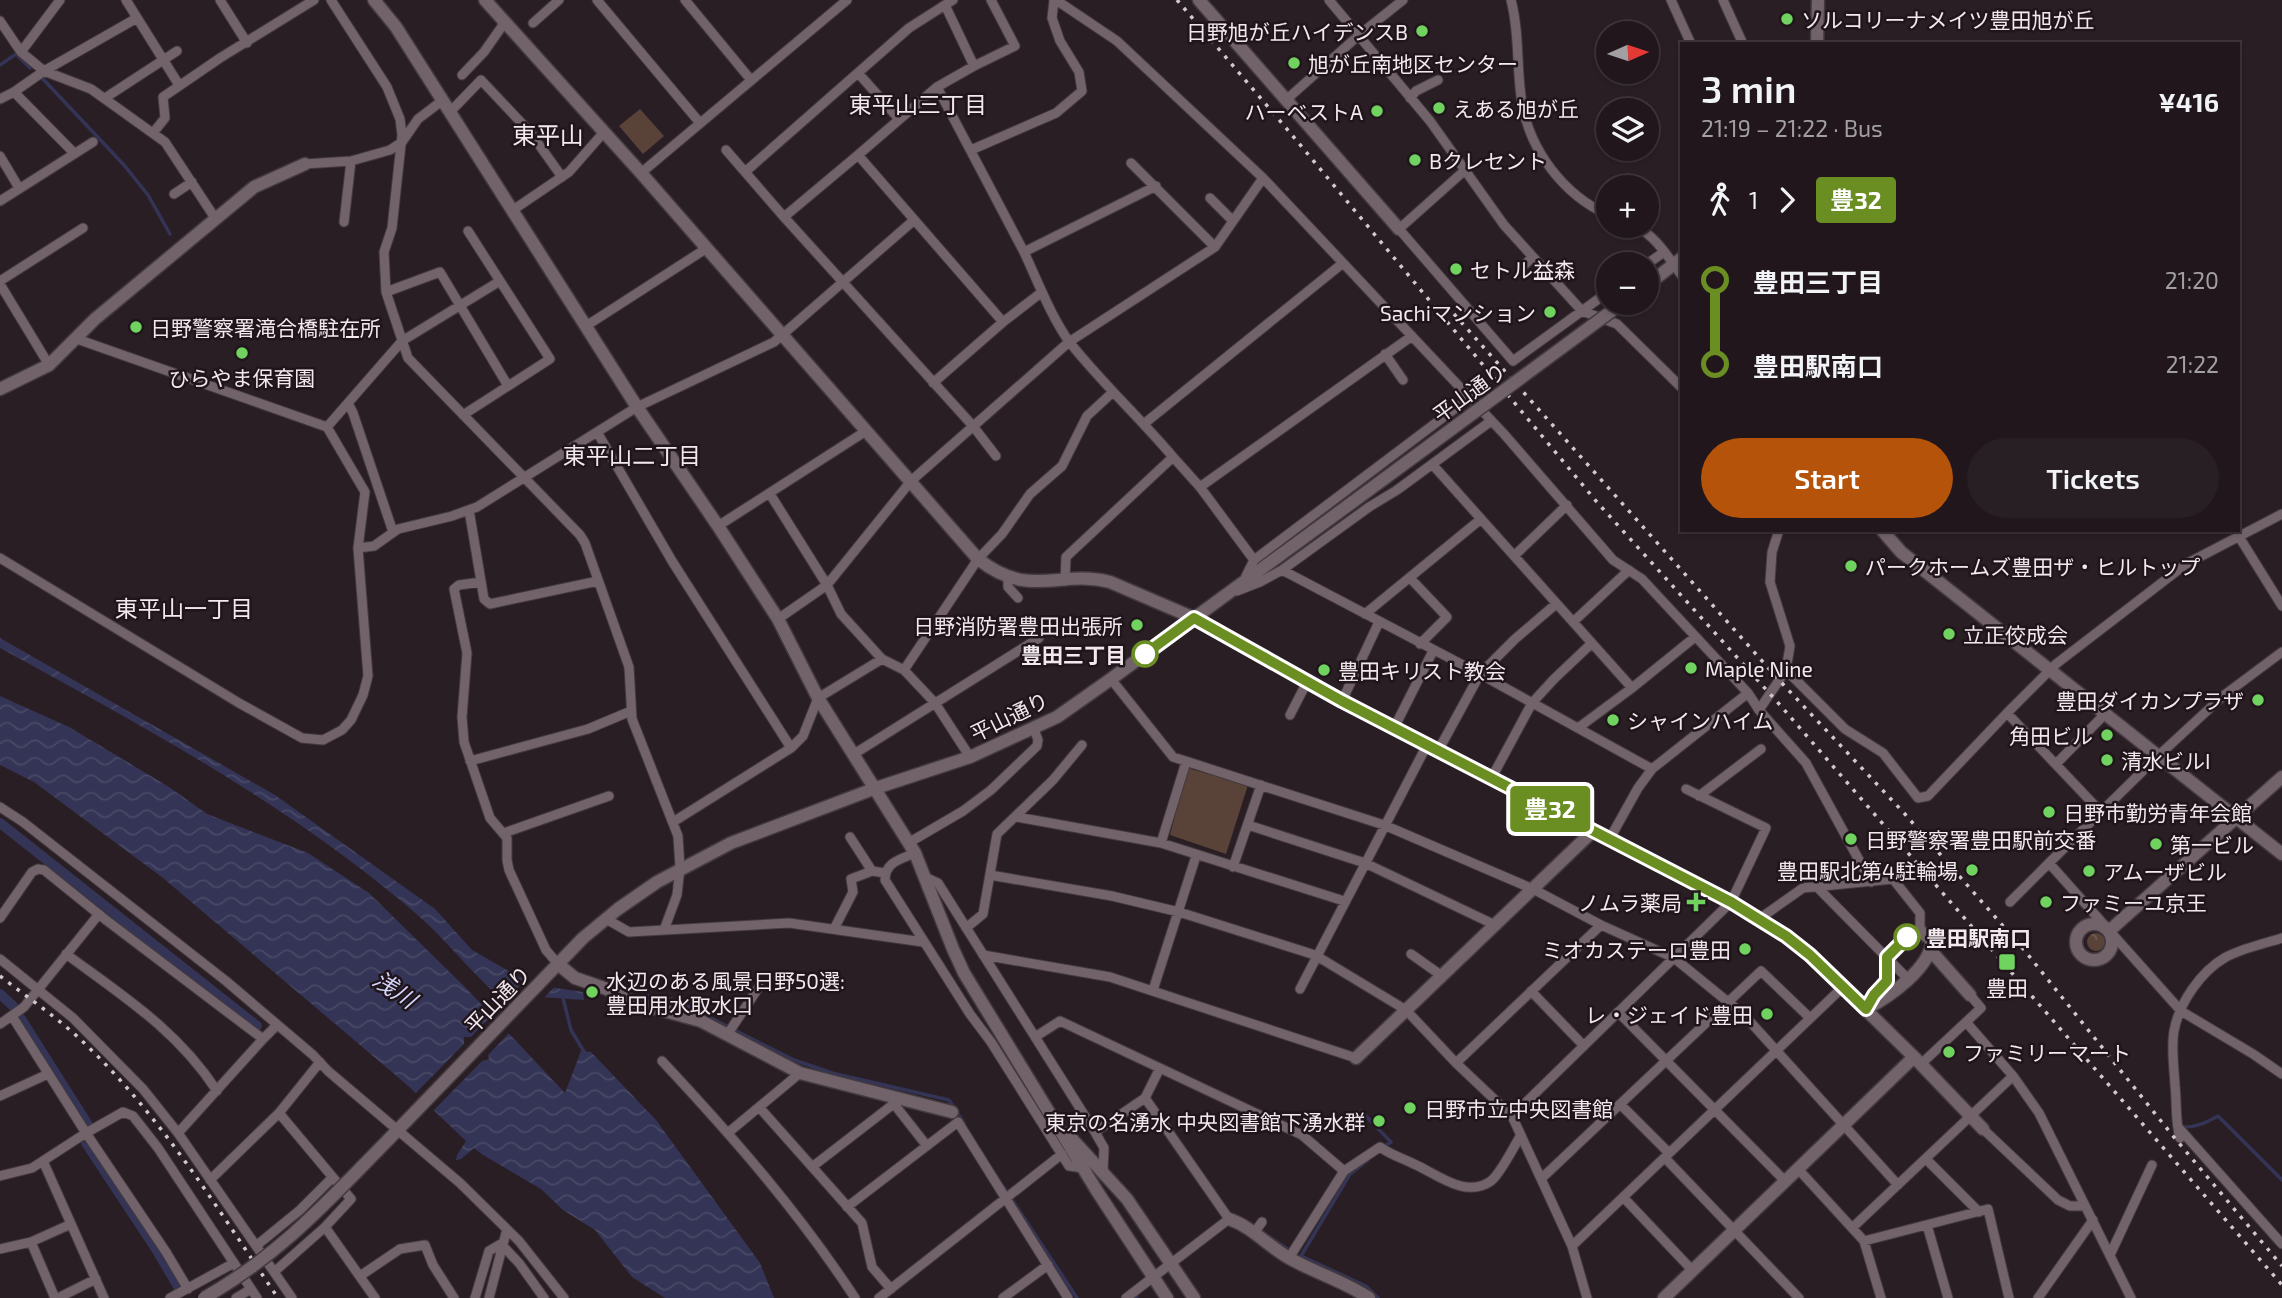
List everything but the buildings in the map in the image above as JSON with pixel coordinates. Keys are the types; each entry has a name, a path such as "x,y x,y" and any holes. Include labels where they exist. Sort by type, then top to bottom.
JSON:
{"street":[{"path":"21,52 60,0"},
{"path":"126,0 179,85"},
{"path":"220,0 247,43"},
{"path":"153,132 165,118 163,97 314,0"},
{"path":"331,0 387,87 400,119 402,142 392,228 384,252 386,292 408,358 525,477 585,543 629,667 632,719 678,836 680,868 677,895 664,930"},
{"path":"374,0 396,27 638,407 778,619 818,698 913,848 964,973 1083,1168 1167,1298"},
{"path":"485,0 641,173 978,559 989,568 1009,577 1040,583 1085,579 1110,582 1194,618 1342,701 1731,902 1786,936 1810,955 1918,1060 1983,1129 2058,1200 2070,1206 2085,1206"},
{"path":"533,23 559,0"},
{"path":"597,0 700,123"},
{"path":"685,0 751,80"},
{"path":"641,173 847,0"},
{"path":"784,217 937,87 1015,47 991,0"},
{"path":"971,150 1056,113 1082,91 1079,72 1059,41 1052,18 1055,0 1117,41 1263,178 1412,335 1567,505 1613,560 1642,579 1748,693 1759,710 1806,763 1871,882"},
{"path":"1199,0 1513,361 1596,301"},
{"path":"1329,0 1430,121 1504,225 1582,312 1616,324 1680,386"},
{"path":"1286,100 1403,0"},
{"path":"1511,0 1518,36 1522,104 1533,138 1563,184 1596,208"},
{"path":"1671,0 1690,42"},
{"path":"1723,0 1742,42"},
{"path":"1817,42 1818,0"},
{"path":"745,172 909,28 949,3 974,66"},
{"path":"0,99 137,18"},
{"path":"0,21 21,52 44,71 106,98 165,142 215,218"},
{"path":"462,75 484,52 505,22"},
{"path":"106,98 177,51"},
{"path":"858,73 900,119"},
{"path":"0,389 49,365 95,319 254,187 305,164 351,161 390,150 402,142 418,119 446,106 481,80 530,132 562,177"},
{"path":"1410,98 1416,91 1438,80"},
{"path":"937,87 1069,342 1200,487 1254,560"},
{"path":"14,92 74,153"},
{"path":"513,210 562,177 604,132"},
{"path":"0,201 93,142"},
{"path":"726,150 973,426 996,456"},
{"path":"858,155 1003,322"},
{"path":"0,156 19,188"},
{"path":"344,222 351,161"},
{"path":"1132,163 1215,247"},
{"path":"1399,229 1464,171"},
{"path":"778,619 827,585 911,481 1069,342 1215,247 1263,178"},
{"path":"174,194 192,182"},
{"path":"1024,252 1156,186"},
{"path":"1210,198 1233,220"},
{"path":"358,548 374,546 403,527 469,510 638,407 783,335 913,221"},
{"path":"49,365 0,282 83,228"},
{"path":"463,415 550,359 468,231"},
{"path":"1652,238 1664,252 1677,261 1659,275"},
{"path":"586,326 707,248"},
{"path":"1659,256 1664,252"},
{"path":"1522,267 1533,257"},
{"path":"1145,423 1343,263"},
{"path":"386,292 440,272 508,386"},
{"path":"327,427 402,341 500,281"},
{"path":"933,383 1042,292"},
{"name":"平山通り","path":"204,1298 248,1272 295,1235 558,964 606,919 634,898 680,868 731,843 876,788 970,757 1057,717 1606,315"},
{"path":"1200,487 1412,335"},
{"path":"0,558 239,703 302,738 316,740 334,736 346,726 363,695 368,677 358,548 365,492 327,427 77,339"},
{"path":"1385,354 1403,380"},
{"path":"904,670 978,559 1002,534 1030,494 1062,466 1087,416 1113,393"},
{"path":"1241,583 1251,570 1254,560 1469,398"},
{"path":"348,403 354,413 393,532"},
{"path":"1224,596 1260,582 1282,569 1490,421"},
{"path":"719,526 866,431"},
{"path":"597,432 672,561 791,748"},
{"path":"1065,581 1066,557 1173,457"},
{"path":"1432,464 1632,688"},
{"path":"1353,487 1368,507"},
{"path":"770,494 827,585 841,614 882,659 904,670 934,703 970,757"},
{"path":"1514,556 1567,505"},
{"path":"469,510 484,599 490,604 598,581"},
{"path":"1786,670 1845,729 1883,753 1918,798 1928,796 2049,670 2186,564 2282,514"},
{"path":"1365,614 1481,519"},
{"path":"1759,710 1786,670 1790,646 1770,582 1772,552 1778,532"},
{"path":"1884,532 1901,552 2282,855"},
{"path":"2238,535 2282,606"},
{"path":"1282,569 1652,769"},
{"path":"1573,622 1629,570"},
{"path":"1009,577 1008,587 1018,598"},
{"path":"1409,578 1447,617 1420,644"},
{"path":"481,582 459,585 454,589 467,653 462,730 490,818 507,838 509,870 547,950 558,964 575,978 641,1005 730,1030 800,1073 955,1117 1010,1197 1068,1298"},
{"path":"1300,989 1315,955 1384,825 1480,674 1556,604"},
{"path":"1342,701 1379,622"},
{"path":"1578,728 1695,637"},
{"path":"854,754 1039,638"},
{"path":"1491,779 1532,703 1592,643"},
{"path":"1394,728 1433,651"},
{"path":"2010,902 2223,696 2282,652"},
{"path":"673,822 791,748 803,736 818,698 882,659"},
{"path":"1111,679 1173,757 1384,825 1533,889 1601,925 1674,958 1745,1015 1898,1185"},
{"path":"1290,715 1307,682"},
{"path":"1609,840 1638,788 1652,769 1748,693"},
{"path":"470,761 588,729 631,711"},
{"path":"2007,713 2102,811"},
{"path":"2056,764 2105,715"},
{"path":"1034,729 1037,746 991,790 891,864 885,873 885,880 970,1014 992,1042 1069,1166 1083,1168"},
{"path":"966,928 983,914 997,834 1053,780 1082,745"},
{"path":"1699,796 1761,749"},
{"path":"1161,843 1186,762"},
{"path":"2109,931 2282,777"},
{"path":"1233,867 1261,785"},
{"path":"1512,1116 1731,902 1766,828 1686,789"},
{"path":"504,833 609,796"},
{"path":"0,807 23,822 226,981 400,1127 507,1229 564,1298"},
{"path":"1017,817 1161,843 1345,901"},
{"path":"1248,825 1365,863 1495,925"},
{"path":"983,954 1094,973 1356,1058 1593,831"},
{"path":"850,837 872,871"},
{"path":"1153,990 1196,856"},
{"path":"2049,863 2181,1012 2282,1074"},
{"path":"0,918 32,872 44,870 263,1039"},
{"path":"834,929 853,892 851,878 872,871 885,873"},
{"path":"990,875 1112,896 1179,912 1315,955 1406,1010 1456,1063 1512,1116 1572,1246 1587,1298"},
{"path":"925,877 938,883 1095,1132 1104,1149 1103,1173"},
{"path":"1759,919 1803,888 1893,879 1920,913 1920,932"},
{"path":"1817,887 1908,979"},
{"path":"0,1024 23,1007 99,914"},
{"path":"606,919 629,932 773,923 802,924 923,942"},
{"path":"1456,1063 1601,925"},
{"path":"1920,932 1932,940 1931,951 1908,979 1887,999 1866,1009 1887,981 1887,957 1909,935 1920,932"},
{"path":"2180,1138 2173,1057 2174,1030 2181,1012 2194,987 2210,968 2238,951 2281,940"},
{"path":"1664,1298 1845,1125 1981,1008 1931,951"},
{"path":"66,954 173,1036 193,1057 217,1091"},
{"path":"1410,954 1442,976"},
{"path":"0,959 73,1018 143,1089 178,1133 292,1298"},
{"path":"1542,1178 1761,971 1810,1018"},
{"path":"1572,1246 1844,986"},
{"path":"730,1030 759,987"},
{"path":"1531,991 1584,1046"},
{"path":"1618,1012 1786,1182"},
{"path":"12,1016 188,1289"},
{"path":"1035,1037 1060,1021 1301,1135 1344,1171"},
{"path":"1966,1022 2039,1113 2131,1298"},
{"path":"178,1133 277,1025"},
{"path":"662,1061 729,1132 802,1221 855,1298"},
{"path":"210,1180 279,1112 320,1062"},
{"path":"1095,1132 1144,1098 1160,1068"},
{"path":"729,1132 800,1073"},
{"path":"0,1096 48,1074"},
{"path":"1852,1228 2012,1076"},
{"path":"1144,1098 1229,1219 1258,1227 1289,1258 1369,1298"},
{"path":"897,1102 927,1146"},
{"path":"812,1167 897,1102"},
{"path":"1620,1104 1799,1298"},
{"path":"759,1107 862,1223 872,1267 891,1289"},
{"path":"0,1175 32,1168 123,1112 133,1116 158,1148 257,1298"},
{"path":"274,1272 351,1199 279,1112"},
{"path":"847,1207 927,1146 955,1117"},
{"path":"1052,1118 1127,1199 1194,1298"},
{"path":"2177,1126 2282,1244"},
{"path":"1289,1258 1344,1171 1380,1147 1389,1154 1454,1184 1475,1187 1492,1180 1521,1135"},
{"path":"879,1298 1062,1154"},
{"path":"1926,1159 1979,1212"},
{"path":"43,1161 104,1298"},
{"path":"2110,1255 2152,1165"},
{"path":"1799,1170 1864,1241 1878,1297"},
{"path":"256,1246 300,1210 332,1178"},
{"path":"1623,1198 1693,1271"},
{"path":"1864,1241 1988,1209 2009,1298"},
{"path":"1126,1298 1229,1219"},
{"path":"2038,1298 2093,1220"},
{"path":"0,1249 31,1242 71,1224"},
{"path":"1927,1225 1948,1298"},
{"path":"324,1227 374,1298"},
{"path":"489,1298 507,1229"},
{"path":"31,1242 57,1298 96,1279"},
{"path":"360,1276 400,1249 421,1244 427,1248 433,1265 454,1298"},
{"path":"475,1298 489,1251 502,1244"},
{"path":"502,1244 544,1298"},
{"path":"170,1298 233,1263"},
{"path":"1003,1298 1048,1265"},
{"path":"236,1298 251,1289"}],"green space":[{"path":"640,109 664,136 643,154 619,126"},
{"path":"1187,768 1248,785 1226,854 1170,835"},
{"path":"2096,933 2102,936 2105,942 2102,948 2096,951 2090,948 2087,942 2090,936"}],"water":[{"path":"0,638 275,795 435,909 472,950 519,977 556,988 583,992 584,1000 496,994 413,911 366,872 316,836 214,769 0,648"},
{"name":"浅川","path":"0,696 69,727 169,787 207,814 308,853 369,893 467,989 565,1093 581,1051 591,1052 656,1120 760,1263 774,1298 665,1298 632,1277 595,1230 563,1210 541,1189 474,1148 456,1160 466,1141 406,1084 163,878 34,782 0,765"}],"pier":[{"path":"529,976 557,984 540,1002 507,999"},
{"path":"494,1013 511,1031 488,1055 489,1059 482,1061 431,1113 413,1096 464,1044 464,1037 471,1037"}],"waterway":[{"path":"0,65 16,54 30,68"},
{"path":"42,78 124,165 148,195 170,234"},
{"path":"0,823 257,1026"},
{"path":"0,994 13,1006"},
{"path":"645,996 677,1001 794,1060 832,1073 949,1100 964,1123"},
{"path":"563,998 571,1030 586,1055"},
{"path":"21,1019 88,1125"},
{"path":"1361,1111 1391,1142 1382,1148"},
{"path":"2184,1127 2198,1125 2218,1116 2282,1180"},
{"path":"86,1143 179,1288"},
{"path":"1301,1256 1350,1174 1368,1160"},
{"path":"1003,1186 1077,1298"},
{"path":"1265,1234 1289,1250"},
{"path":"1301,1256 1366,1286 1378,1298"}],"railway":[{"path":"1177,0 1596,501 1780,705 2282,1285"},
{"path":"1454,314 1779,680 1904,813 2025,951 2173,1136 2282,1266"},
{"path":"0,976 80,1039 136,1098 210,1196 278,1298"}],"bus line":[{"name":"豊32","path":"1145,654 1194,618 1342,701 1731,902 1786,936 1810,955 1866,1009 1887,981 1887,957 1907,937"}],"place":[{"name":"ソルコリーナメイツ豊田旭が丘","path":"1787,19"},
{"name":"日野旭が丘ハイデンスB","path":"1422,31"},
{"name":"旭が丘南地区センター","path":"1294,63"},
{"name":"えある旭が丘","path":"1439,108"},
{"name":"ハーベストA","path":"1377,111"},
{"name":"Bクレセント","path":"1415,160"},
{"name":"セトル益森","path":"1456,269"},
{"name":"Sachiマンション","path":"1550,312"},
{"name":"日野警察署滝合橋駐在所","path":"136,327"},
{"name":"ひらやま保育園","path":"242,353"},
{"name":"パークホームズ豊田ザ・ヒルトップ","path":"1851,566"},
{"name":"日野消防署豊田出張所","path":"1137,625"},
{"name":"立正佼成会","path":"1949,634"},
{"name":"豊田三丁目","path":"1145,654"},
{"name":"Maple Nine","path":"1691,668"},
{"name":"豊田キリスト教会","path":"1324,670"},
{"name":"豊田ダイカンプラザ","path":"2258,700"},
{"name":"シャインハイム","path":"1613,720"},
{"name":"角田ビル","path":"2107,735"},
{"name":"清水ビルI","path":"2107,760"},
{"name":"日野市勤労青年会館","path":"2049,812"},
{"name":"日野警察署豊田駅前交番","path":"1851,839"},
{"name":"第一ビル","path":"2156,844"},
{"name":"豊田駅北第4駐輪場","path":"1972,870"},
{"name":"アムーザビル","path":"2089,871"},
{"name":"ノムラ薬局","path":"1696,902"},
{"name":"ファミーユ京王","path":"2046,902"},
{"name":"豊田駅南口","path":"1907,937"},
{"name":"ミオカステーロ豊田","path":"1745,949"},
{"name":"豊田","path":"2007,962"},
{"name":"水辺のある風景日野50選: 豊田用水取水口","path":"592,992"},
{"name":"レ・ジェイド豊田","path":"1767,1014"},
{"name":"ファミリーマート","path":"1949,1052"},
{"name":"日野市立中央図書館","path":"1410,1108"},
{"name":"東京の名湧水 中央図書館下湧水群","path":"1379,1121"}],"district":[{"name":"東平山三丁目","path":"918,104"},
{"name":"東平山","path":"548,134"},
{"name":"東平山二丁目","path":"632,455"},
{"name":"東平山一丁目","path":"184,608"}]}
